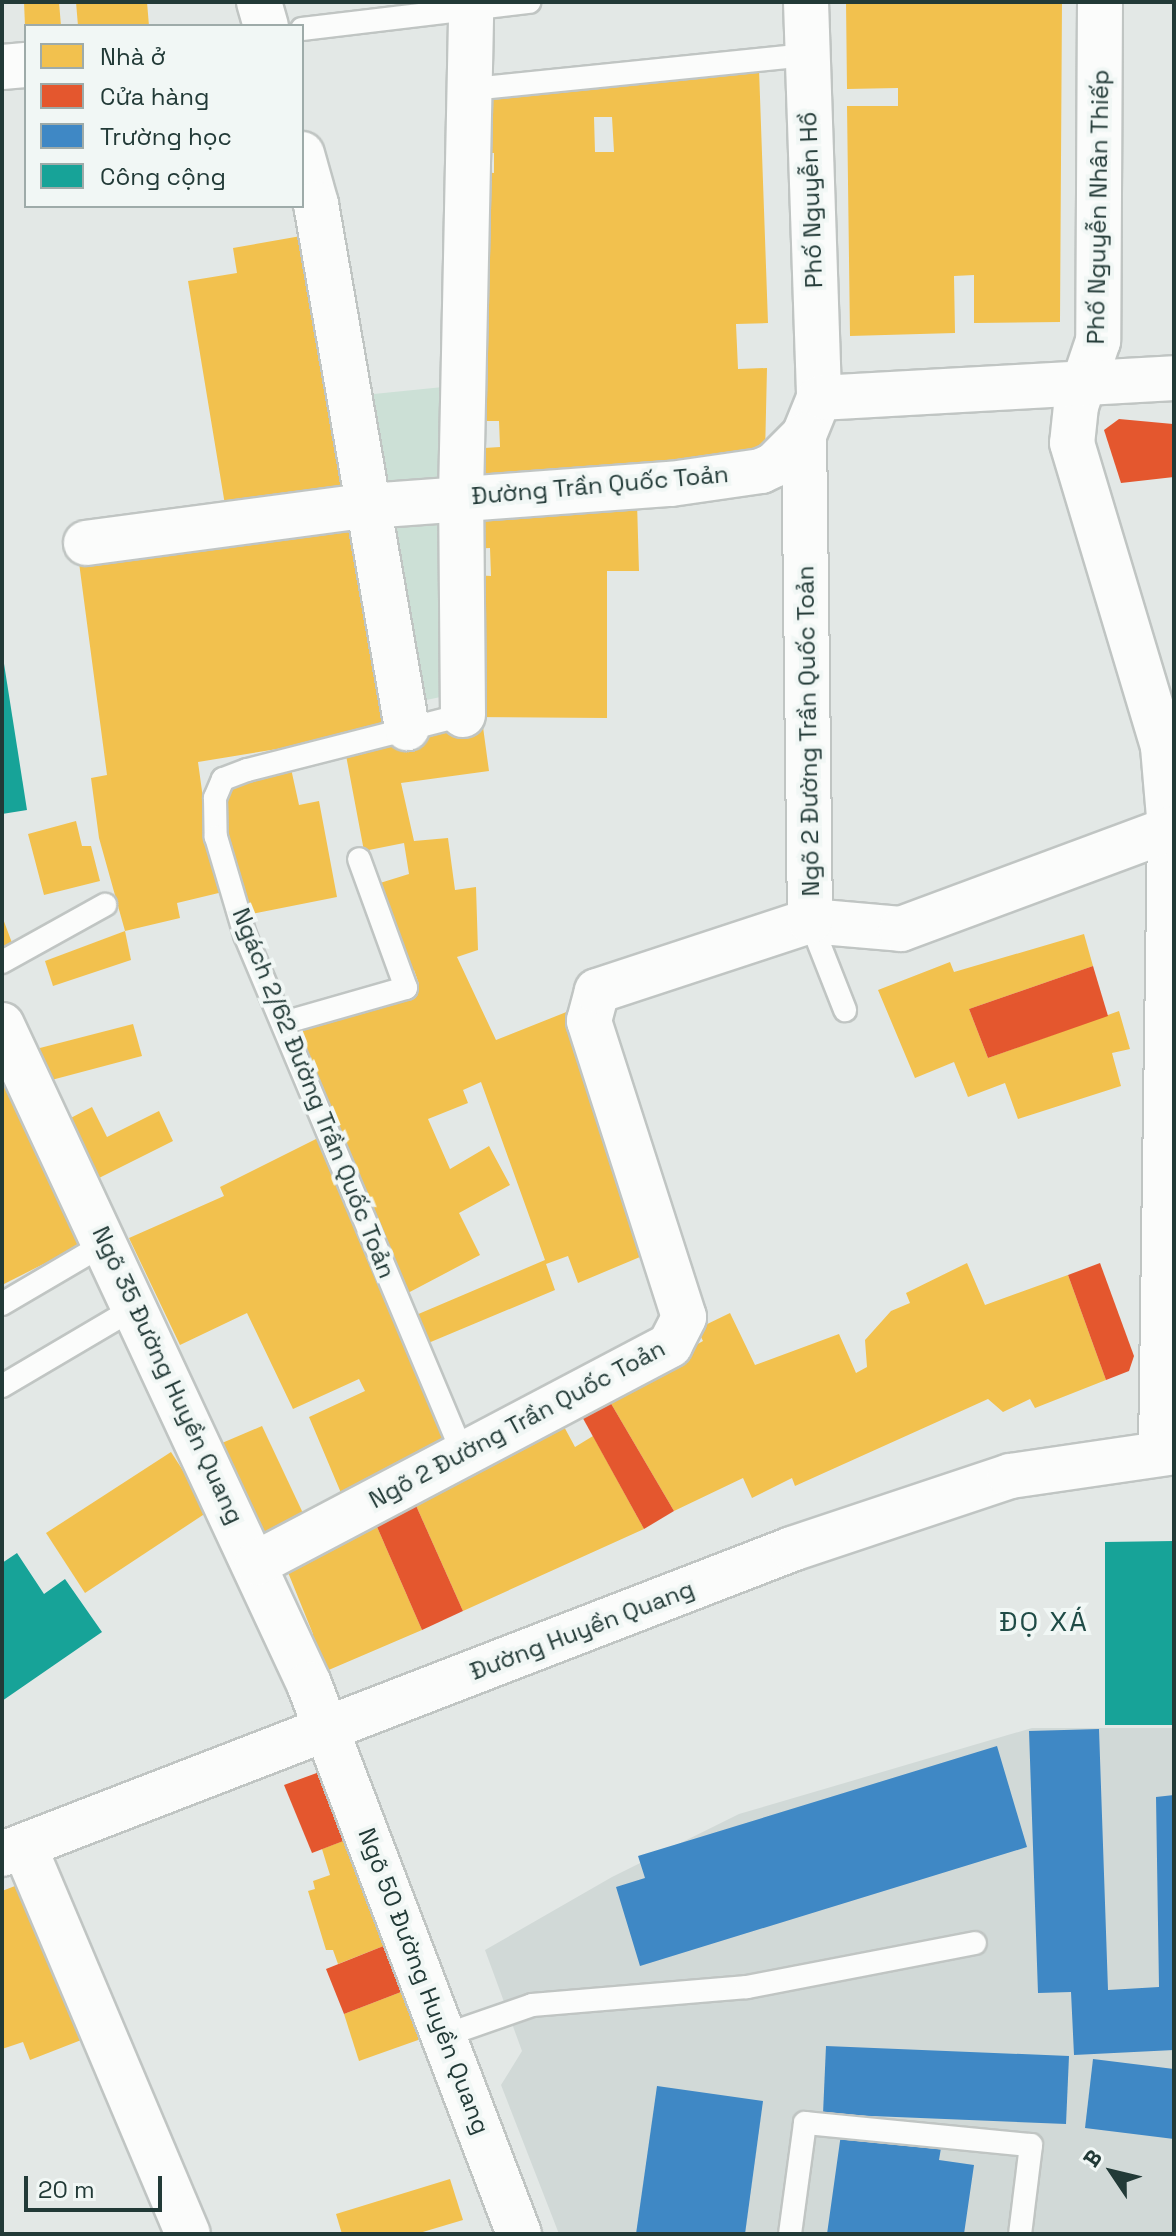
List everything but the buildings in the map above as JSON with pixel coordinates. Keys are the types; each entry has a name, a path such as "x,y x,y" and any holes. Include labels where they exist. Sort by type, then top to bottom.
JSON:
{"street":[{"path":"259,2 265,24"},
{"name":"Phố Nguyễn Hồ","path":"806,2 812,417"},
{"name":"Phố Nguyễn Nhân Thiếp","path":"1100,2 1098,341 1088,379 1076,406 1074,453 1159,721 1170,829 1167,1451"},
{"path":"463,715 461,497 472,89 471,9"},
{"path":"2,67 24,65"},
{"path":"304,161 316,204 365,507 407,728"},
{"path":"812,417 1088,379 1174,378"},
{"name":"Đường Trần Quốc Toản","path":"86,543 365,507 461,497 671,484 761,471 774,465 812,417"},
{"name":"Ngõ 2 Đường Trần Quốc Toản","path":"257,1563 670,1345 684,1317 589,1021 597,991 810,921 812,417"},
{"path":"810,921 901,929 1170,829"},
{"name":"Ngõ 35 Đường Huyền Quang","path":"2,1025 257,1563 328,1728"},
{"name":"Đường Huyền Quang","path":"13,1850 792,1549 1010,1476 1167,1451"},
{"name":"Ngõ 50 Đường Huyền Quang","path":"328,1728 519,2234"},
{"path":"13,1850 188,2234"}],"lane":[{"path":"304,29 529,2"},
{"path":"472,89 805,55"},
{"name":"Ngách 2/62 Đường Trần Quốc Toản","path":"463,715 247,770 223,779 215,798 216,837 245,935 463,1454"},
{"path":"283,1023 406,988 359,859"},
{"path":"2,962 105,905"},
{"path":"810,921 845,1010"},
{"path":"2,1304 106,1243"},
{"path":"2,1386 136,1307"},
{"path":"446,2035 532,2005 747,1987 975,1943"},
{"path":"790,2234 805,2123 1031,2145 1020,2234"}],"shaded area":[{"path":"1032,1728 1174,1728 1174,2234 559,2234 501,2085 522,2051 485,1950 612,1877 739,1814"}],"green space":[{"path":"453,386 452,482 367,489 354,396"},
{"path":"451,521 455,694 407,704 377,528"}],"district":[{"name":"ĐỌ XÁ","path":"1044,1621"}]}
